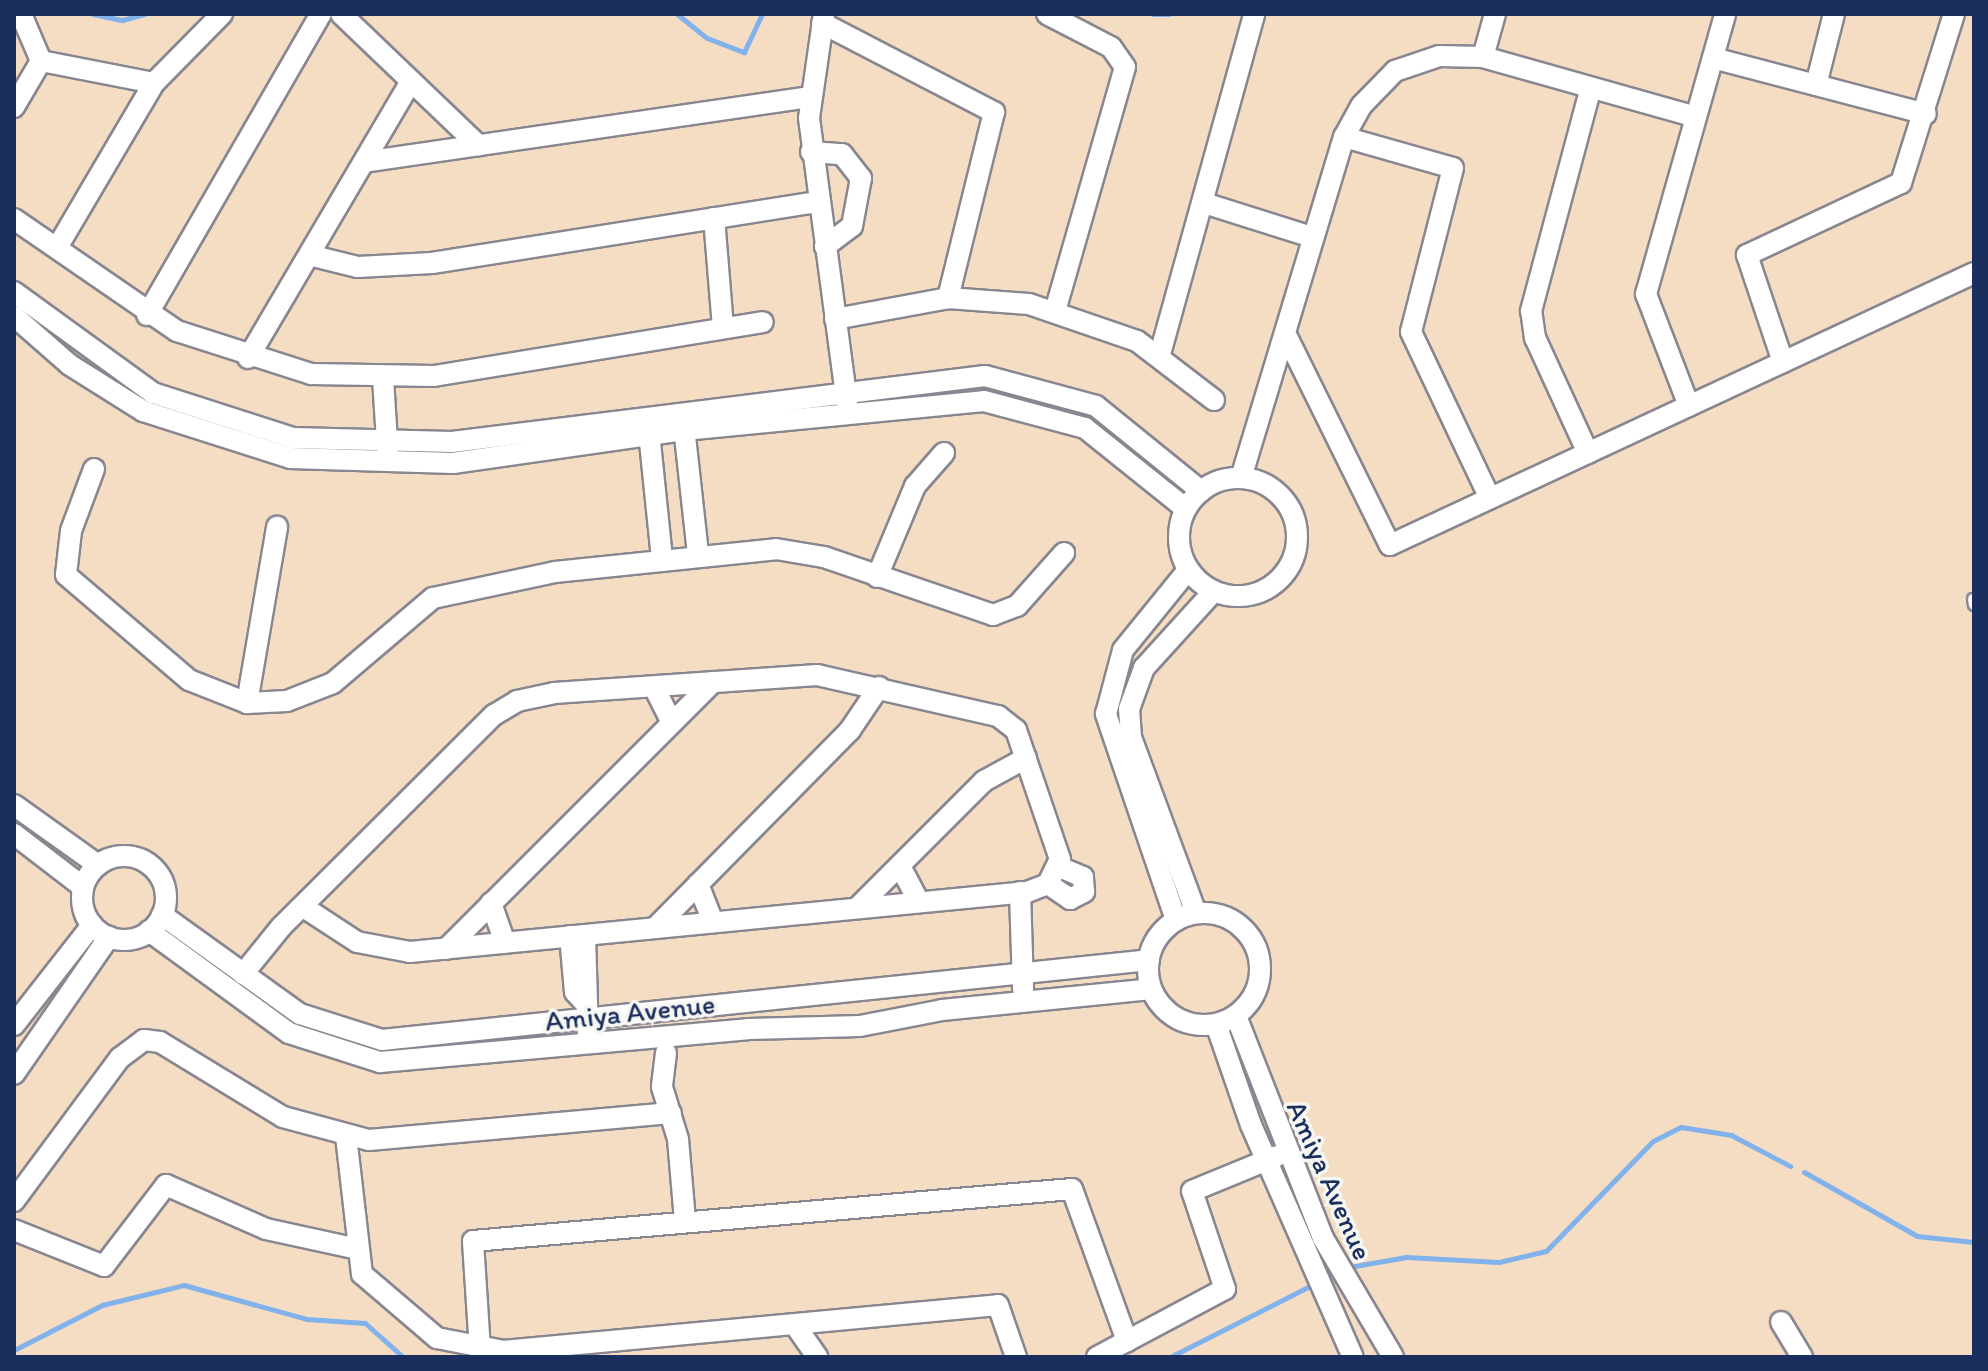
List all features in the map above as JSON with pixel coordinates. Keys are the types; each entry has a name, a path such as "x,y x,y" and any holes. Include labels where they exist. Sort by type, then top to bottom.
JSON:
{"street":[{"path":"21,14 41,61"},
{"path":"58,246 154,83 222,14"},
{"path":"147,315 321,14"},
{"path":"341,14 478,145"},
{"path":"1047,14 1111,47 1125,67 1055,311"},
{"path":"1160,354 1254,14"},
{"path":"1483,57 1495,14"},
{"path":"1689,406 1646,301 1725,14"},
{"path":"1816,85 1834,14"},
{"path":"1783,362 1747,255 1892,191 1912,164 1954,14"},
{"path":"849,413 811,152 809,97 823,18 994,112 948,298"},
{"path":"1241,478 1287,337 1312,237 1344,137 1361,106 1395,71 1439,56 1483,57 1590,91 1696,117"},
{"path":"1713,58 1926,114"},
{"path":"41,61 154,83"},
{"path":"14,107 41,61"},
{"path":"248,358 411,81"},
{"path":"1588,453 1535,338 1531,311 1590,91"},
{"path":"364,162 809,97"},
{"path":"1344,137 1453,168 1411,332 1490,498"},
{"path":"811,152 842,154 861,178 852,226 825,246"},
{"path":"309,255 388,267 819,202"},
{"path":"1204,203 1312,237"},
{"path":"714,218 723,328"},
{"path":"14,219 58,246 147,315 248,358 311,374 383,378 763,322"},
{"path":"1287,337 1390,545 1974,273"},
{"path":"14,292 86,350 192,410 293,438 388,455"},
{"path":"835,319 948,298 1055,311 1160,354 1214,400"},
{"path":"14,316 70,365 183,430 290,458 388,455 648,425 846,389 985,376 1073,396 1122,423 1201,491"},
{"path":"383,378 388,455"},
{"path":"683,420 849,413 984,401 1064,420 1107,443 1186,509"},
{"path":"683,420 698,553"},
{"path":"648,425 662,558"},
{"path":"877,577 915,486 944,453"},
{"path":"94,469 71,531 66,575 189,680 247,703 287,701 333,683 433,598 698,553 803,552 993,615 1017,606 1064,553"},
{"path":"1241,478 1283,498 1297,543 1286,572 1261,592 1214,591 1188,570 1179,540 1186,509 1201,491 1241,478"},
{"path":"247,703 277,527"},
{"path":"1186,917 1108,727 1110,681 1134,634 1188,570"},
{"path":"1186,917 1129,723 1131,693 1158,652 1214,591"},
{"path":"1149,615 1172,636"},
{"path":"1134,634 1158,652"},
{"path":"248,978 292,935 299,916 504,707 554,693 808,675 879,687 1005,718 1026,758 1054,876 1014,893 446,949 375,950 299,916"},
{"path":"446,949 713,682"},
{"path":"654,687 672,723"},
{"path":"655,928 850,730 879,687"},
{"path":"857,908 994,772 1026,758"},
{"path":"14,805 98,865"},
{"path":"14,834 83,887 92,925 109,937"},
{"path":"14,1074 109,937 156,923 165,887 150,865 124,856 98,865 83,887"},
{"path":"900,866 919,902"},
{"path":"698,884 713,922"},
{"path":"1014,893 1013,951 1021,969 1024,1002"},
{"path":"491,903 505,943"},
{"path":"1223,916 1254,942 1259,982 1236,1016 1216,1024 1177,1019 1151,989 1149,960 1186,917 1223,916"},
{"name":"Amiya Avenue","path":"156,923 318,1023 382,1040 586,1013 664,1015 839,987 1021,969 1065,971 1149,960"},
{"name":"Amiya Avenue","path":"156,923 269,1021 341,1055 405,1062 589,1045 666,1045 860,1026 1024,1002 1151,989"},
{"path":"14,1025 92,925"},
{"path":"578,936 575,992 586,1013 589,1045"},
{"path":"1108,964 1110,993"},
{"path":"1065,971 1067,997"},
{"path":"664,1015 666,1045 674,1075 670,1105 685,1220"},
{"name":"Amiya Avenue","path":"1236,1016 1275,1156 1348,1288 1393,1357"},
{"name":"Amiya Avenue","path":"1216,1024 1275,1156 1353,1357"},
{"path":"14,1201 142,1033 271,1112 346,1136 419,1140 670,1105"},
{"path":"346,1136 358,1249 366,1280 418,1327 480,1350 998,1305 1016,1357"},
{"path":"1097,1357 1225,1289 1192,1191 1275,1156"},
{"path":"14,1230 104,1266 166,1185 266,1229 358,1249"},
{"path":"480,1350 473,1241 685,1220 1072,1189 1127,1341"},
{"path":"1781,1322 1802,1357"},
{"path":"795,1325 817,1357"}],"waterway":[{"path":"93,14 122,20 144,14"},
{"path":"677,14 707,38 744,52 762,14"},
{"path":"1153,14 1169,14"},
{"path":"1355,1266 1406,1257 1499,1262 1546,1251 1653,1141 1681,1127 1731,1135 1790,1166"},
{"path":"1804,1172 1917,1236 1974,1242"},
{"path":"14,1350 102,1305 184,1285 307,1319 365,1323 403,1357"},
{"path":"1170,1357 1312,1285"}]}
